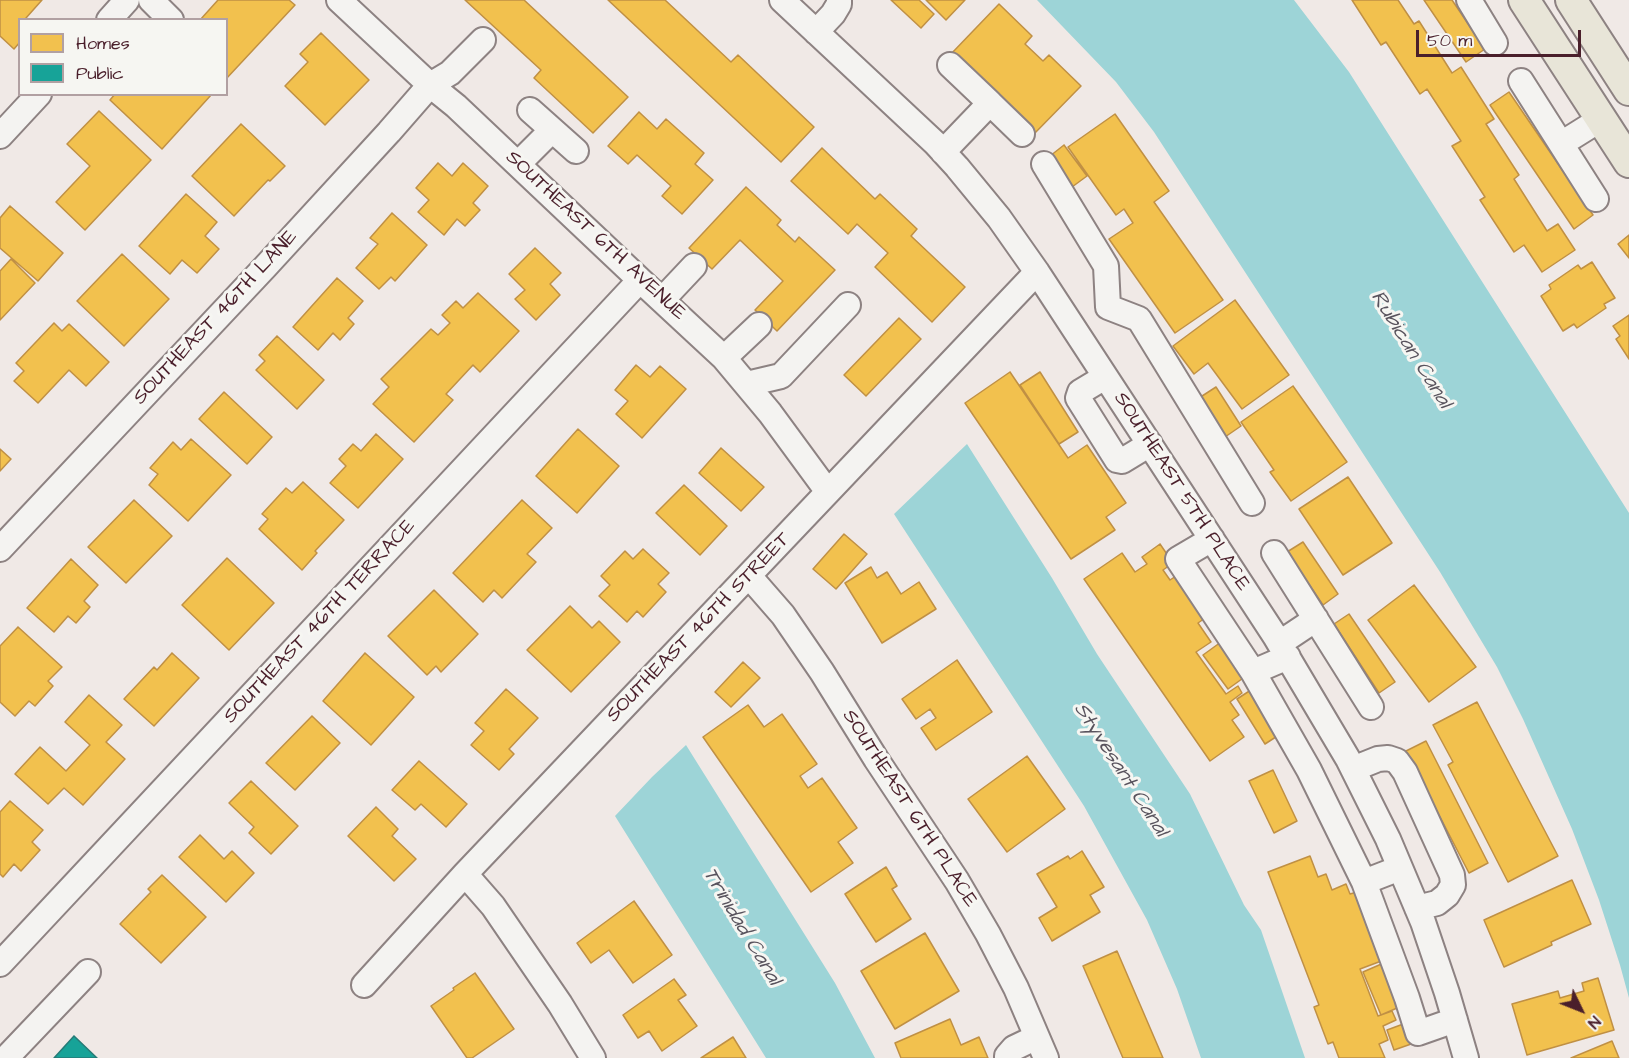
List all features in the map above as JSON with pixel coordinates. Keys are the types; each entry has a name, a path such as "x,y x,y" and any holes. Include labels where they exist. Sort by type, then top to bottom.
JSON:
{"main road":[{"path":"1524,0 1629,162"},
{"path":"1571,0 1629,90"}],"street":[{"path":"111,18 127,0"},
{"path":"151,0 169,18"},
{"name":"SOUTHEAST 5TH PLACE","path":"782,0 943,152 999,218 1037,272 1284,650 1353,769 1388,839 1417,908 1447,993 1466,1058"},
{"path":"816,32 833,14 839,0"},
{"path":"1469,0 1496,43"},
{"name":"SOUTHEAST 6TH AVENUE","path":"343,1 430,85 456,105 724,358 770,413 828,492"},
{"name":"SOUTHEAST 46TH LANE","path":"0,549 273,258 430,85 450,74 483,40"},
{"path":"950,65 1022,134"},
{"path":"1521,81 1596,199"},
{"path":"0,136 37,96"},
{"path":"943,152 990,104"},
{"path":"530,110 576,151"},
{"path":"1561,144 1601,119"},
{"path":"518,164 552,130"},
{"path":"1044,164 1106,266 1108,307"},
{"path":"662,300 694,266"},
{"name":"SOUTHEAST 46TH STREET","path":"364,985 465,874 1037,272"},
{"name":"SOUTHEAST 46TH TERRACE","path":"0,964 640,280"},
{"path":"747,384 781,376 848,305"},
{"path":"1073,327 1108,307"},
{"path":"1108,307 1139,319 1252,503"},
{"path":"724,358 759,325"},
{"path":"1105,377 1080,392 1078,398 1117,460 1122,461 1150,444"},
{"path":"1212,539 1178,559 1253,672 1309,770 1364,882 1418,1033 1455,1020"},
{"path":"1274,553 1371,706"},
{"name":"SOUTHEAST 6TH PLACE","path":"749,576 783,615 822,672 876,759 957,881 1016,988 1041,1048"},
{"path":"1253,672 1284,650 1316,619"},
{"path":"1353,769 1378,759 1388,758 1397,761 1405,772 1424,813 1452,875 1452,885 1447,895 1437,903 1417,908"},
{"path":"1364,882 1400,868"},
{"path":"465,874 493,906 560,1004 593,1058"},
{"path":"6,1058 88,972"},
{"path":"1007,1058 1014,1048 1041,1048"}],"water":[{"name":"Rubican Canal","path":"1037,0 1294,0 1349,72 1629,513 1629,998 1599,900 1572,829 1497,667 1440,572 1154,132 1116,82"},
{"name":"Styvesant Canal","path":"967,444 1097,654 1190,794 1244,905 1261,930 1305,1058 1201,1058 1177,989 1147,920 1084,806 894,514"},
{"name":"Trinidad Canal","path":"686,745 835,983 875,1058 766,1058 615,816"}],"building: Homes":[{"path":"0,0 42,0 26,18 18,18 18,44 14,49 0,36"},
{"path":"218,0 289,0 295,5 228,77 228,18 202,18"},
{"path":"465,0 524,0 628,97 593,133 534,78 541,70"},
{"path":"608,0 665,0 731,62 738,55 814,127 781,162"},
{"path":"891,0 919,0 934,14 921,28"},
{"path":"926,0 965,0 946,20"},
{"path":"1352,0 1398,0 1414,24 1419,21 1452,73 1461,67 1494,119 1486,124 1519,175 1514,179 1547,231 1558,224 1575,250 1542,272 1524,245 1514,252 1480,200 1485,197 1452,146 1461,141 1427,89 1420,94 1386,42 1381,45"},
{"path":"1424,0 1452,0 1485,49 1466,62"},
{"path":"999,4 1032,36 1025,44 1043,61 1049,55 1081,86 1033,135 950,55"},
{"path":"321,33 369,80 325,125 285,86 308,62 300,54"},
{"path":"1509,92 1593,215 1574,229 1490,105"},
{"path":"113,96 210,96 162,149 110,100"},
{"path":"99,111 151,160 85,230 56,202 90,166 67,144"},
{"path":"639,112 657,129 666,119 704,153 695,164 713,180 682,214 662,196 671,186 637,155 628,164 608,146"},
{"path":"1115,114 1169,191 1154,202 1223,300 1175,333 1109,239 1133,223 1124,209 1116,215 1068,147"},
{"path":"241,124 285,166 270,181 268,180 234,216 192,176"},
{"path":"1064,145 1087,176 1072,187 1050,156"},
{"path":"822,148 875,199 880,194 917,229 911,236 965,287 932,322 875,267 888,253 857,224 848,234 791,181"},
{"path":"438,163 452,176 463,163 488,186 473,203 480,210 465,226 457,219 444,235 418,212 429,200 416,188"},
{"path":"746,187 781,220 777,225 795,242 799,237 835,270 777,331 755,310 783,281 740,240 712,269 689,248"},
{"path":"186,194 217,222 205,236 219,249 197,273 182,260 170,274 139,246"},
{"path":"10,206 63,253 38,281 0,248 0,218"},
{"path":"392,213 427,245 395,281 391,277 379,289 356,268 378,244 370,238"},
{"path":"1629,235 1629,258 1618,244"},
{"path":"535,248 561,273 550,284 560,295 536,320 515,299 525,290 509,274"},
{"path":"122,254 169,299 124,346 77,301"},
{"path":"11,259 35,283 0,320 0,271"},
{"path":"1592,262 1615,298 1604,304 1606,308 1577,328 1574,324 1563,331 1541,296 1551,289 1549,285 1578,265 1581,269"},
{"path":"337,278 363,301 348,318 354,324 340,340 333,333 318,350 293,327"},
{"path":"478,293 519,331 480,372 473,365 446,394 453,400 414,442 373,404 389,387 381,379 431,329 438,335 450,323 442,315 456,301 463,308"},
{"path":"1235,300 1289,375 1242,409 1208,363 1194,374 1173,346"},
{"path":"1629,315 1629,359 1616,339 1620,336 1613,326"},
{"path":"899,318 921,339 866,396 844,375"},
{"path":"54,323 62,331 69,324 109,362 86,386 69,370 38,403 14,381 24,371 16,363"},
{"path":"277,336 324,380 297,409 256,370 265,361 259,355"},
{"path":"636,365 650,377 660,366 686,389 642,438 616,414 628,401 615,390"},
{"path":"1010,372 1068,458 1087,445 1126,503 1106,517 1115,530 1071,559 965,403"},
{"path":"1040,372 1078,432 1059,444 1020,385"},
{"path":"1293,386 1347,462 1291,501 1270,472 1274,470 1241,422"},
{"path":"1216,387 1241,426 1225,437 1199,398"},
{"path":"224,392 272,437 247,464 199,419"},
{"path":"578,429 619,466 577,513 536,476"},
{"path":"376,434 403,459 358,508 330,483 346,466 339,459 353,444 361,451"},
{"path":"191,439 231,475 188,521 149,485 158,474 150,468 173,442 181,450"},
{"path":"721,448 764,487 741,511 699,473"},
{"path":"0,449 11,459 0,471"},
{"path":"1348,477 1392,543 1343,575 1299,509"},
{"path":"303,482 344,520 315,551 317,553 302,570 259,529 268,519 262,514 286,488 292,493"},
{"path":"684,485 727,526 700,555 656,513"},
{"path":"134,500 172,536 126,583 88,547"},
{"path":"522,500 552,528 527,554 536,562 502,598 494,590 483,602 453,573"},
{"path":"844,534 867,554 836,589 813,569"},
{"path":"1303,542 1338,594 1323,605 1287,552"},
{"path":"1160,544 1173,563 1163,570 1170,580 1179,574 1208,616 1198,623 1211,642 1196,652 1226,694 1238,686 1242,693 1230,702 1239,715 1232,720 1244,737 1210,761 1084,579 1122,553 1135,572 1147,564 1142,557"},
{"path":"643,549 669,573 658,584 666,592 643,617 637,611 627,622 599,596 610,585 601,576 625,551 633,559"},
{"path":"227,558 274,603 229,650 182,605"},
{"path":"71,559 98,585 84,601 90,607 76,623 68,616 54,632 27,608"},
{"path":"871,567 877,578 887,572 901,594 919,582 936,609 882,643 845,583"},
{"path":"1414,585 1476,667 1429,702 1368,620"},
{"path":"434,590 478,634 441,672 436,666 427,675 388,636"},
{"path":"570,606 592,628 599,621 620,642 571,692 527,650"},
{"path":"1349,614 1395,682 1379,693 1334,624"},
{"path":"18,627 62,667 48,681 53,686 35,706 29,701 15,716 0,702 0,646"},
{"path":"1221,642 1246,676 1228,689 1203,655"},
{"path":"172,653 199,678 154,726 124,699 154,667 157,670"},
{"path":"365,653 414,697 371,745 323,701"},
{"path":"957,660 992,712 936,750 921,728 936,718 930,709 916,719 902,699"},
{"path":"743,662 760,678 731,707 715,692"},
{"path":"1254,688 1282,733 1265,744 1237,699"},
{"path":"506,689 538,718 509,749 514,754 499,770 471,745 484,731 475,723"},
{"path":"89,695 122,725 106,742 125,759 83,805 64,788 48,804 15,774 40,747 66,771 90,745 65,722"},
{"path":"1477,702 1558,856 1508,882 1448,765 1453,762 1433,725"},
{"path":"748,705 764,727 782,714 817,764 800,776 808,788 822,778 857,828 838,842 853,863 811,892 703,737"},
{"path":"312,716 340,743 295,790 266,763"},
{"path":"1426,741 1488,863 1469,873 1406,751"},
{"path":"1027,756 1065,809 1007,852 968,799"},
{"path":"419,761 467,804 446,827 421,804 415,810 392,790"},
{"path":"1273,770 1297,821 1274,833 1249,781"},
{"path":"251,781 298,826 271,854 249,833 254,827 229,803"},
{"path":"10,801 43,830 32,842 40,850 21,871 14,864 3,877 0,874 0,812"},
{"path":"376,807 398,829 392,836 416,859 394,881 348,836"},
{"path":"200,835 224,859 232,851 254,873 226,902 179,857"},
{"path":"1082,851 1104,887 1090,895 1100,912 1052,941 1039,918 1057,907 1037,874 1068,856 1070,859"},
{"path":"1310,856 1318,877 1326,874 1332,890 1346,884 1350,894 1357,892 1384,960 1360,969 1378,1016 1392,1011 1396,1020 1383,1026 1388,1040 1379,1044 1385,1058 1339,1058 1333,1042 1328,1044 1314,1007 1319,1005 1268,872"},
{"path":"886,867 897,886 892,889 911,919 876,942 845,894"},
{"path":"162,875 206,917 161,963 120,924 151,892 148,889"},
{"path":"1572,880 1591,924 1504,967 1484,920"},
{"path":"634,901 672,955 633,983 609,950 591,963 577,943"},
{"path":"925,933 959,991 895,1029 861,971"},
{"path":"1117,951 1163,1058 1123,1058 1083,966"},
{"path":"1386,962 1404,1005 1381,1015 1363,972"},
{"path":"475,973 514,1029 472,1058 467,1058 431,1006"},
{"path":"1598,978 1614,1030 1527,1055 1512,1004 1558,991 1560,998 1584,991 1582,983"},
{"path":"674,979 686,995 678,1000 697,1026 662,1051 649,1031 638,1038 623,1015"},
{"path":"950,1019 961,1045 979,1037 988,1058 901,1058 895,1043"},
{"path":"1406,1023 1414,1043 1394,1050 1387,1030"},
{"path":"733,1037 746,1058 701,1058"},
{"path":"1612,1041 1619,1058 1571,1058"}],"building: Public":[{"path":"74,1036 97,1058 54,1058"}]}
